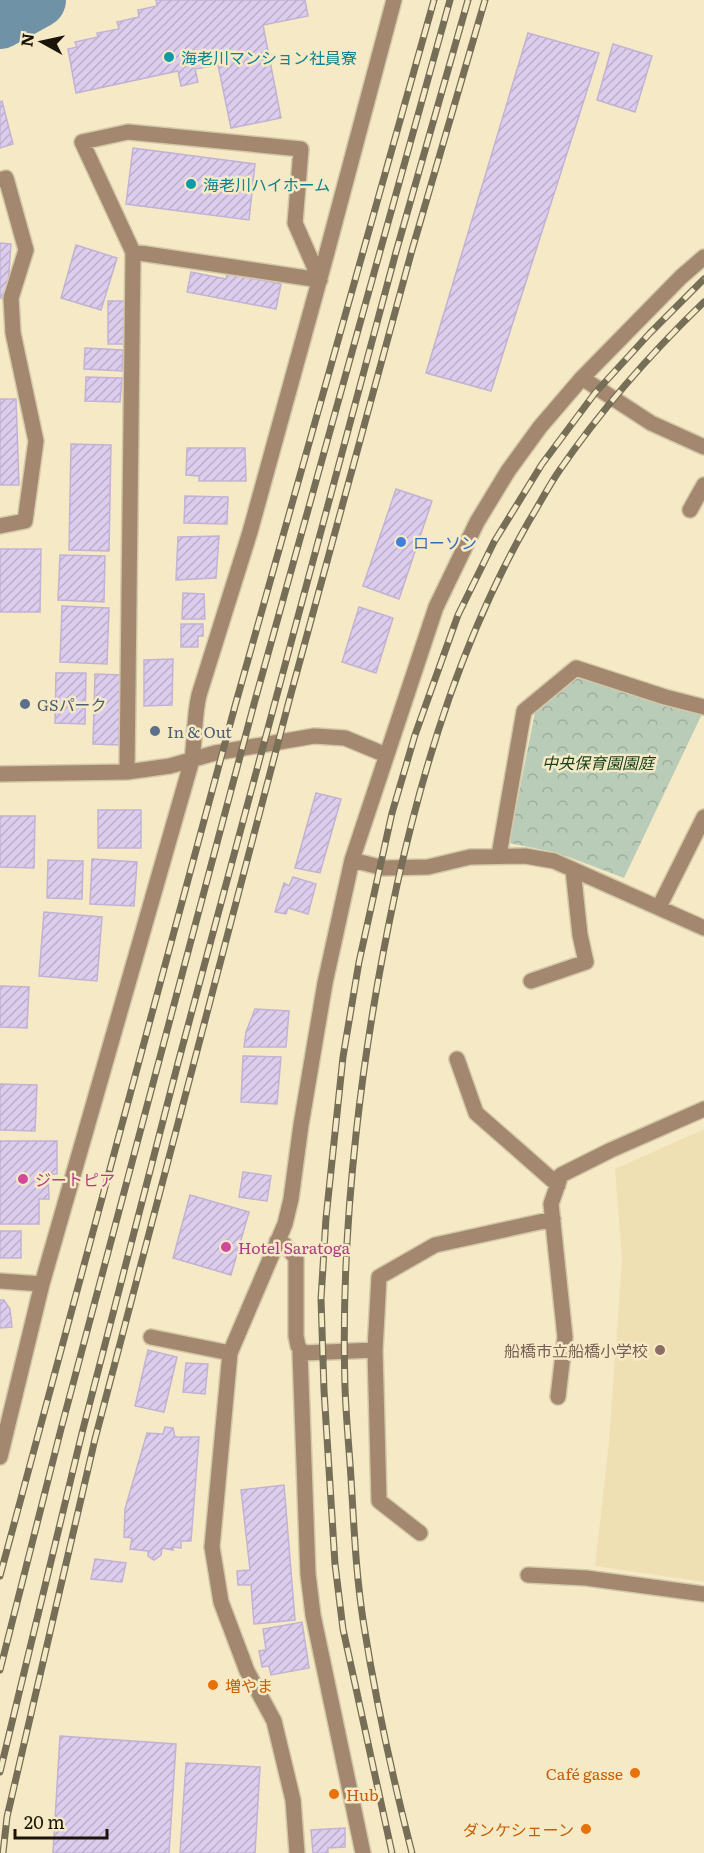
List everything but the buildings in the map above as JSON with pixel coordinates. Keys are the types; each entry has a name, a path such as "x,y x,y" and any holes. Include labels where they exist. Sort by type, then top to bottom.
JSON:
{"street":[{"path":"0,1457 42,1284 192,759 196,732 195,711 199,695 250,532 394,0"},
{"path":"127,772 133,252 82,142 128,132 301,149 295,223 320,280"},
{"path":"0,180 6,178 26,250 11,298 7,333 36,441 25,521 0,526"},
{"path":"133,252 320,280"},
{"path":"297,1853 293,1800 274,1721 247,1671 221,1602 212,1548 231,1353 285,1224 291,1199 325,983 352,860 436,607 477,522 508,471 582,378 681,277 704,257"},
{"path":"582,378 651,423 704,447"},
{"path":"690,510 704,485"},
{"path":"499,855 524,711 576,668 665,697 704,707"},
{"path":"0,774 127,772 170,766 215,753 314,736 345,738 386,755"},
{"path":"659,907 704,817"},
{"path":"352,860 384,868 428,867 470,857 499,855 525,856 554,861 704,928"},
{"path":"531,981 586,962 580,935 573,870"},
{"path":"457,1059 476,1113 558,1185"},
{"path":"558,1397 565,1337 550,1204 561,1175 704,1109"},
{"path":"420,1533 379,1501 375,1350 379,1277 435,1245 553,1219"},
{"path":"277,1241 285,1245 296,1258 296,1336 298,1346 303,1353 375,1350"},
{"path":"0,1281 42,1284"},
{"path":"151,1337 231,1353"},
{"path":"300,1353 308,1574 312,1615 363,1853"},
{"path":"528,1575 586,1578 704,1594"}],"shaded area":[{"name":"船橋市立船橋小学校","path":"704,1129 704,1582 595,1566 609,1441 622,1260 615,1169"}],"green space":[{"name":"中央保育園園庭","path":"575,676 702,714 624,878 558,853 509,843 535,712"}],"waterway":[{"path":"0,21 38,0"}],"railway":[{"path":"0,1576 235,706 434,0"},
{"path":"0,1670 61,1429 254,704 450,0"},
{"path":"0,1772 82,1433 178,1063 396,252 468,0"},
{"path":"3,1853 7,1817 95,1439 289,701 412,250 485,0"},
{"path":"392,1853 343,1629 335,1564 324,1390 321,1299 326,1218 343,1057 359,962 392,813 415,735 458,615 494,542 542,464 595,393 704,279"},
{"path":"412,1853 379,1712 361,1608 345,1387 344,1325 350,1198 373,1008 397,885 420,791 449,698 485,608 529,521 575,448 646,362 704,302"}],"place":[{"name":"海老川マンション社員寮","path":"169,57"},
{"name":"海老川ハイホーム","path":"191,184"},
{"name":"ローソン","path":"401,542"},
{"name":"GSパーク","path":"25,704"},
{"name":"In & Out","path":"155,731"},
{"name":"ジートピア","path":"23,1179"},
{"name":"Hotel Saratoga","path":"226,1247"},
{"name":"船橋市立船橋小学校","path":"660,1350"},
{"name":"増やま","path":"213,1685"},
{"name":"Café gasse","path":"635,1773"},
{"name":"Hub","path":"334,1794"},
{"name":"ダンケシェーン","path":"586,1829"}]}
